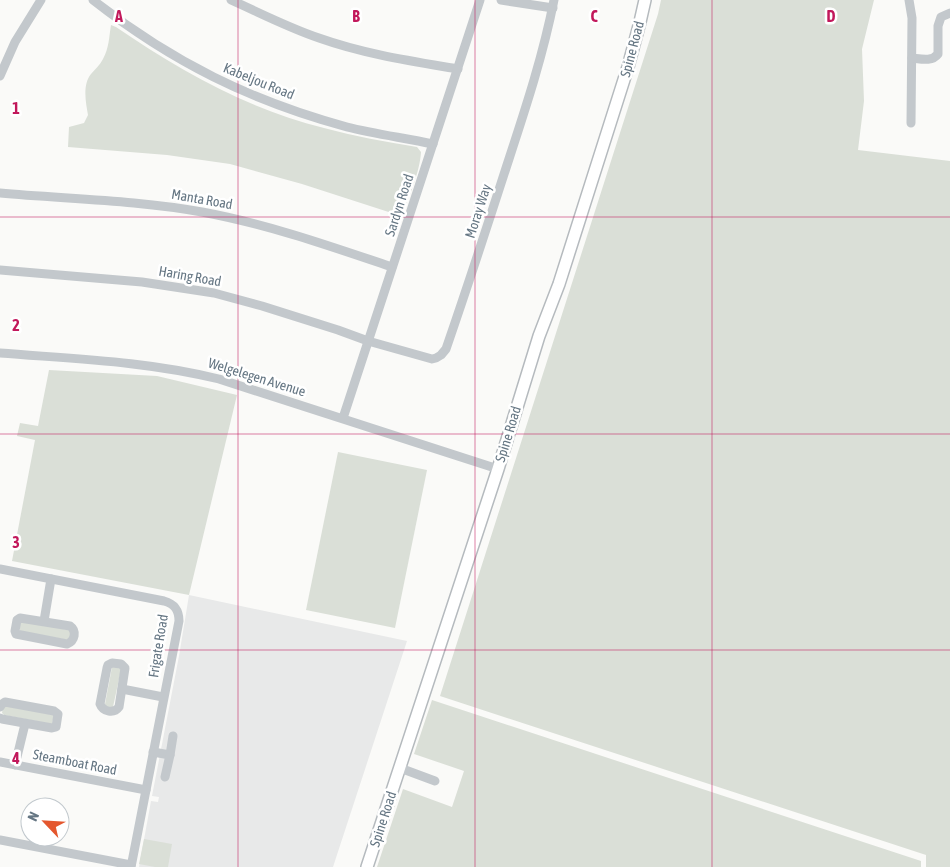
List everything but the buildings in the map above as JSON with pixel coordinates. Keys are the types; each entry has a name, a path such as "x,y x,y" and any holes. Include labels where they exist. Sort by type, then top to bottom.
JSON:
{"main road":[{"name":"Spine Road","path":"367,867 498,469 539,336 559,284 628,67 644,0"}],"street":[{"path":"0,76 15,42 41,0"},
{"name":"Kabeljou Road","path":"93,0 117,19 186,64 243,91 289,109 341,125 433,144"},
{"path":"231,0 295,30 320,39 397,58 458,69"},
{"name":"Sardyn Road","path":"343,418 480,0"},
{"path":"501,0 553,4"},
{"path":"909,0 912,18 911,123"},
{"name":"Moray Way","path":"368,341 432,359 446,350 538,69 549,29 553,4"},
{"path":"912,58 933,59 937,56 940,17 950,13"},
{"name":"Manta Road","path":"0,193 137,204 231,218 265,226 392,267"},
{"name":"Haring Road","path":"0,270 142,282 205,291 262,306 368,341"},
{"name":"Welgelegen Avenue","path":"0,353 137,364 189,372 219,379 498,469"},
{"name":"Frigate Road","path":"0,569 164,601 177,609 179,621 131,866"},
{"path":"44,621 51,578"},
{"path":"20,618 44,621 72,627 75,632 72,641 67,644 15,633 17,620 20,618"},
{"path":"110,664 121,664 125,668 122,689 117,710 112,711 102,708 100,704 107,668 110,664"},
{"path":"122,689 163,697"},
{"path":"0,707 5,702 54,711 58,714 56,727 52,728 0,718"},
{"path":"15,765 24,724"},
{"path":"165,777 174,736"},
{"path":"153,752 170,755"},
{"name":"Steamboat Road","path":"0,762 146,790"},
{"path":"400,768 435,781"},
{"path":"0,840 131,866"}],"shaded area":[{"path":"661,0 874,0 862,49 864,101 858,150 950,161 950,867 926,867 926,855 440,696"},
{"path":"111,25 190,73 269,111 335,131 417,147 421,152 419,167 401,216 302,184 230,164 167,155 68,147 69,127 84,123 88,115 85,94 86,83 105,55"},
{"path":"49,370 157,376 237,395 189,595 12,561 35,440 17,436 20,423 38,426"},
{"path":"338,452 427,470 395,628 306,610"},
{"path":"189,595 407,641 333,867 139,867 151,801 158,802 159,797 152,796"},
{"path":"20,621 69,630 72,633 68,640 20,631"},
{"path":"112,667 120,668 121,670 113,707 106,707 105,704"},
{"path":"432,700 921,861 921,867 377,867 403,789 452,807 464,771 414,754"},
{"path":"3,707 54,715 52,724 4,715 2,713"},
{"path":"144,839 172,844 168,867 139,864"}]}
